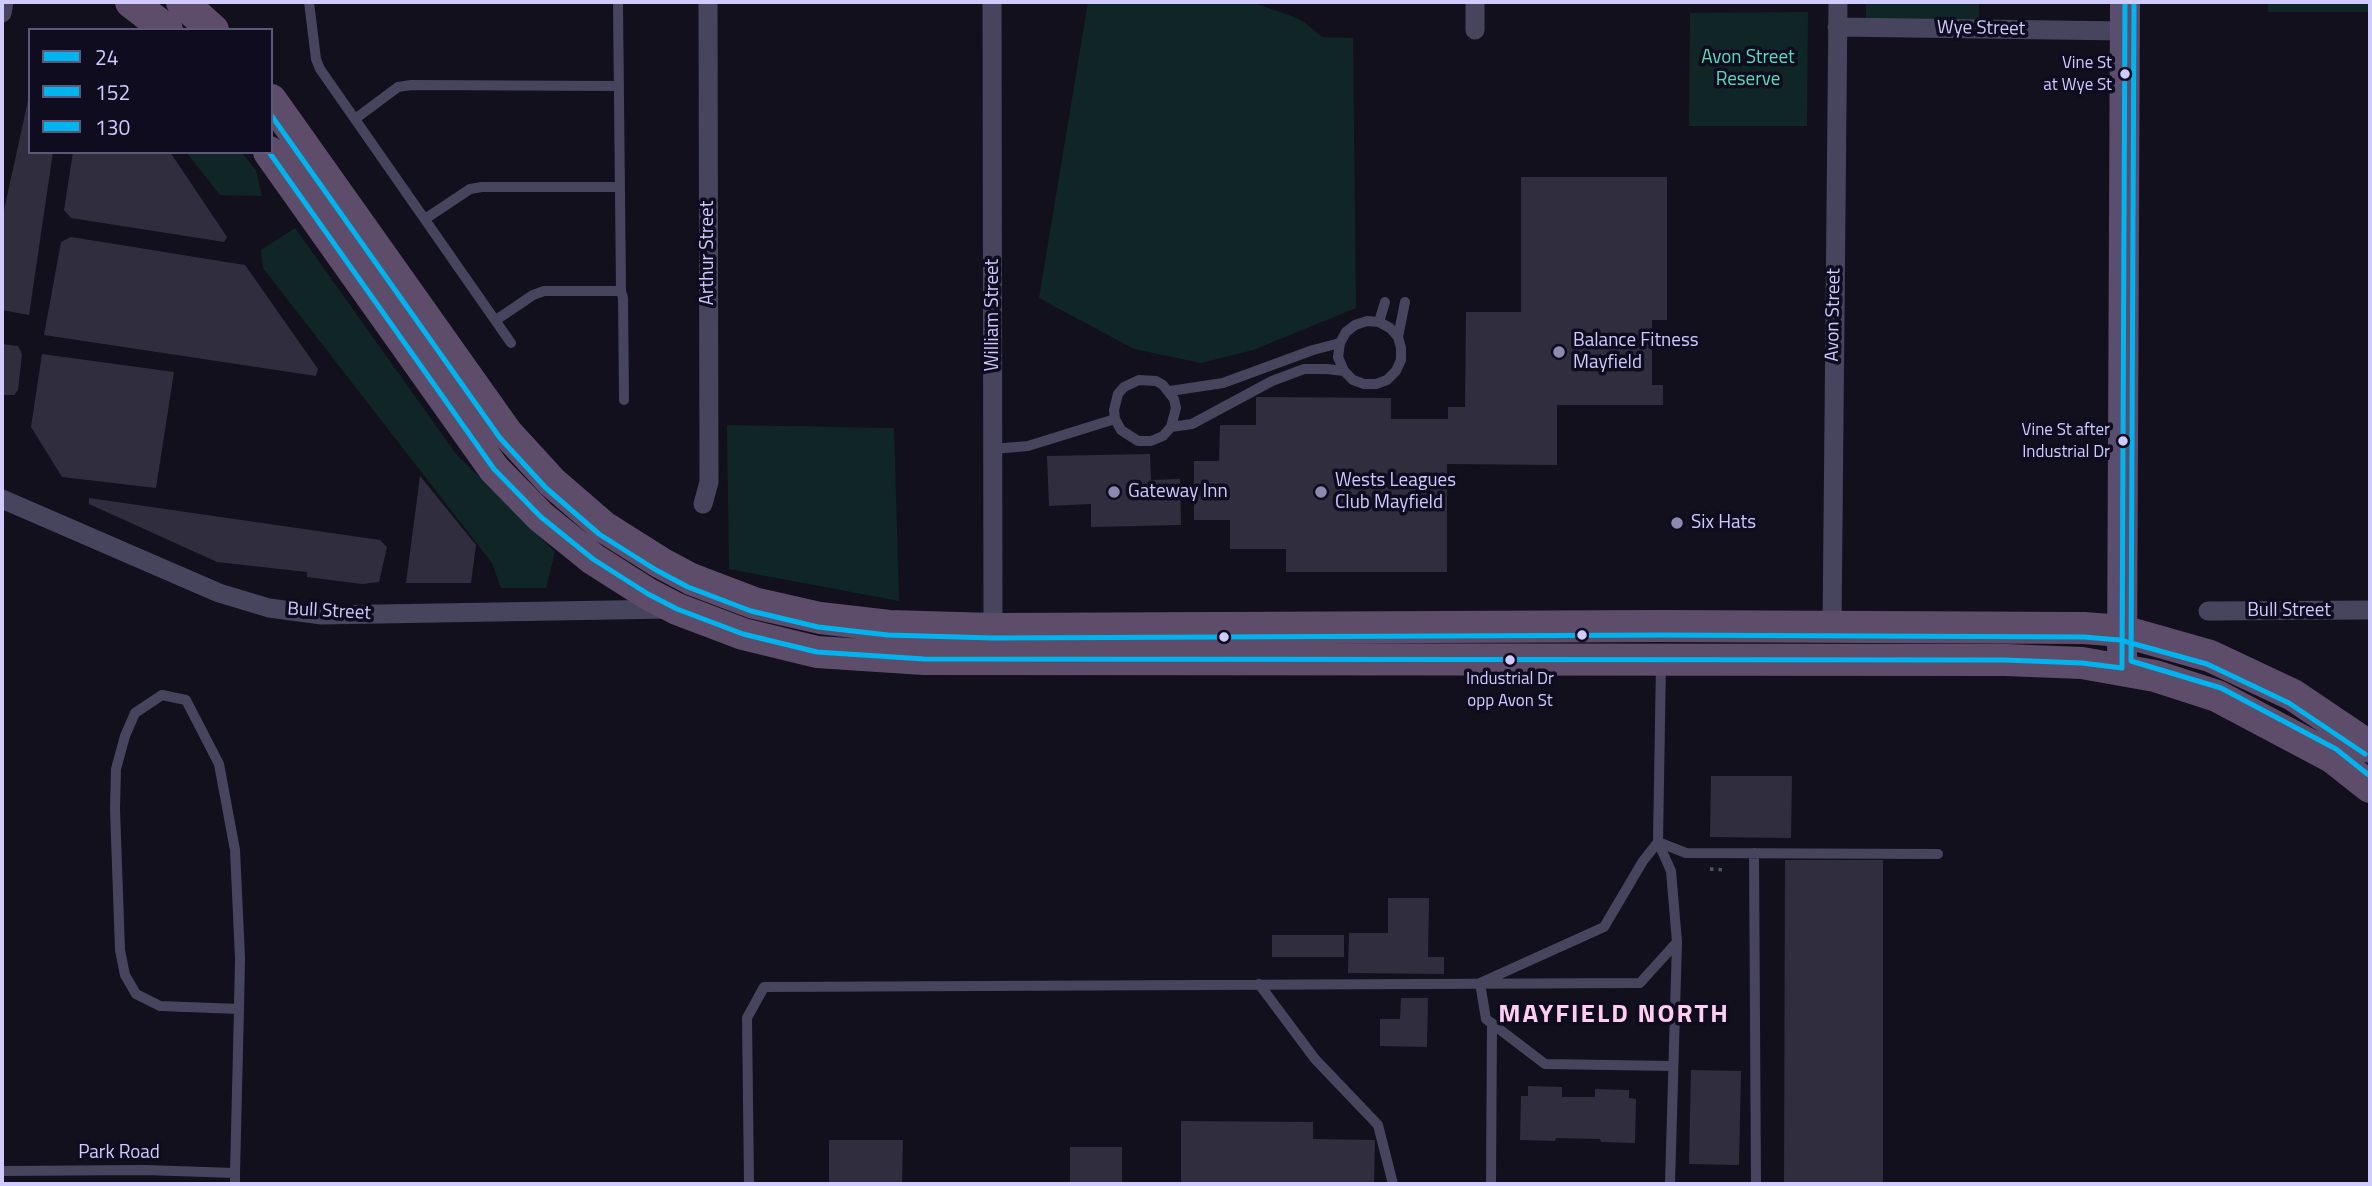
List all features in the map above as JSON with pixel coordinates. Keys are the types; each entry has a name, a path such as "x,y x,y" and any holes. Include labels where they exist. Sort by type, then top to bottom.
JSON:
{"highway":[{"path":"131,2 164,28"},
{"path":"182,2 211,28"},
{"path":"273,103 507,433 552,482 604,527 661,563 691,579 754,603 820,618 889,626 993,629 1661,626 2071,628 2122,631 2210,656 2253,675 2293,695 2370,747"},
{"path":"270,154 494,468 541,517 593,559 648,594 677,609 743,634 817,652 924,659 2005,660 2082,663 2155,676 2217,696 2332,757 2370,787"}],"main road":[{"path":"2122,668 2125,2"}],"street":[{"path":"2,13 4,2"},
{"name":"Arthur Street","path":"703,504 709,482 708,2"},
{"name":"William Street","path":"992,2 993,629"},
{"path":"1475,2 1475,30"},
{"name":"Avon Street","path":"1832,628 1838,2"},
{"name":"Wye Street","path":"1837,27 2125,31"},
{"name":"Bull Street","path":"2,499 219,593 269,608 322,615 677,609"},
{"name":"Bull Street","path":"2208,611 2370,610"},
{"path":"852,654 854,622"}],"lane":[{"path":"309,2 316,59 320,69 511,343"},
{"path":"618,2 624,400"},
{"path":"355,118 398,88 411,85 619,86"},
{"path":"425,219 470,189 482,187 620,187"},
{"path":"496,320 533,295 544,291 621,291"},
{"path":"1379,323 1385,302"},
{"path":"1398,337 1405,302"},
{"path":"1367,321 1379,323 1390,328 1398,337 1401,360 1396,371 1387,380 1364,384 1353,380 1344,371 1338,357 1340,343 1346,332 1356,325 1367,321"},
{"path":"1170,391 1223,383 1313,350 1340,343"},
{"path":"1171,427 1176,408 1170,391 1156,381 1139,380 1124,387 1115,402 1115,419 1126,435 1138,441 1157,439 1171,427 1192,424 1272,381 1304,369 1344,371"},
{"path":"993,449 1028,446 1115,419"},
{"path":"1661,626 1658,842 1671,872 1677,942 1670,1184"},
{"path":"235,1179 239,1009 240,958 235,850 219,764 186,700 162,695 135,713 116,769 120,950 125,975 136,994 160,1006 239,1009"},
{"path":"1658,842 1686,853 1937,854"},
{"path":"1480,983 1604,927 1643,861 1658,842"},
{"path":"1754,853 1756,1184"},
{"path":"749,1184 747,1018 765,987 1640,983 1677,942"},
{"path":"1480,983 1486,1019 1545,1063 1673,1066"},
{"path":"1259,984 1315,1059 1378,1125 1393,1184"},
{"path":"1492,1023 1492,1184"},
{"name":"Park Road","path":"2,1171 145,1170 235,1179"}],"path":[{"path":"1704,869 1726,870"}],"green space":[{"path":"1088,2 1251,2 1294,17 1322,37 1353,38 1356,308 1253,350 1201,363 1134,349 1039,298"},
{"path":"1866,2 1979,2 1979,20 1866,20"},
{"path":"2268,2 2370,2 2370,12 2268,12"},
{"name":"Avon Street Reserve","path":"1808,12 1807,126 1689,126 1690,13"},
{"path":"188,154 243,154 256,170 262,196 220,195"},
{"path":"295,228 456,454 555,552 546,588 501,588 492,563 263,268 261,250"},
{"path":"727,425 894,428 899,601 729,569"}],"building":[{"path":"28,101 28,154 53,154 29,315 2,310 2,219"},
{"path":"73,154 171,154 227,237 224,242 71,218 64,210"},
{"path":"1521,177 1667,177 1667,320 1652,320 1652,385 1663,385 1663,405 1557,405 1557,465 1447,464 1447,572 1286,572 1286,549 1230,549 1230,520 1194,520 1194,461 1219,461 1220,425 1256,425 1256,397 1391,398 1391,419 1448,419 1448,407 1465,407 1466,312 1521,312"},
{"path":"71,237 245,265 318,369 316,376 44,335 61,242"},
{"path":"2,344 18,346 22,354 18,390 14,395 2,395"},
{"path":"42,354 174,372 156,488 62,477 31,427"},
{"name":"Gateway Inn","path":"1150,454 1151,480 1180,479 1181,525 1091,527 1091,504 1049,506 1047,456"},
{"path":"420,476 476,545 471,583 406,583"},
{"path":"89,498 380,540 387,547 379,582 362,584 307,577 307,572 217,562 89,504"},
{"path":"1711,776 1792,776 1791,838 1710,837"},
{"path":"1785,860 1883,860 1883,1184 1784,1184"},
{"path":"1388,898 1429,898 1428,957 1444,957 1444,974 1348,973 1349,933 1388,933"},
{"path":"1272,935 1344,935 1344,957 1272,957"},
{"path":"1401,998 1428,998 1427,1047 1380,1046 1380,1019 1400,1019"},
{"path":"1691,1070 1741,1071 1739,1165 1689,1164"},
{"path":"1528,1086 1562,1087 1562,1097 1595,1097 1595,1089 1629,1090 1629,1098 1636,1099 1635,1143 1601,1142 1600,1139 1520,1140 1521,1096 1528,1096"},
{"path":"1181,1121 1313,1122 1313,1139 1375,1140 1374,1184 1181,1184"},
{"path":"829,1140 903,1140 902,1184 829,1184"},
{"path":"1070,1147 1122,1147 1122,1184 1070,1184"}],"transit line":[{"name":"24","path":"270,154 494,469 541,517 593,559 648,594 677,609 743,634 817,652 924,659 2005,660 2082,663 2122,668 2125,2"},
{"name":"130","path":"2134,2 2131,661 2221,688 2336,749 2370,776"},
{"name":"152","path":"273,118 500,438 546,488 599,534 656,570 688,587 751,611 818,627 888,635 993,638 1661,635 2084,637 2120,640 2207,664 2289,703 2365,754"}],"place":[{"name":"Vine St at Wye St","path":"2125,74"},
{"name":"Balance Fitness Mayfield","path":"1559,352"},
{"name":"Vine St after Industrial Dr","path":"2123,441"},
{"name":"Gateway Inn","path":"1114,492"},
{"name":"Wests Leagues Club Mayfield","path":"1321,492"},
{"name":"Six Hats","path":"1677,523"},
{"name":"Industrial Dr opp Avon St","path":"1510,660"}],"district":[{"name":"MAYFIELD NORTH","path":"1614,1016"}]}
